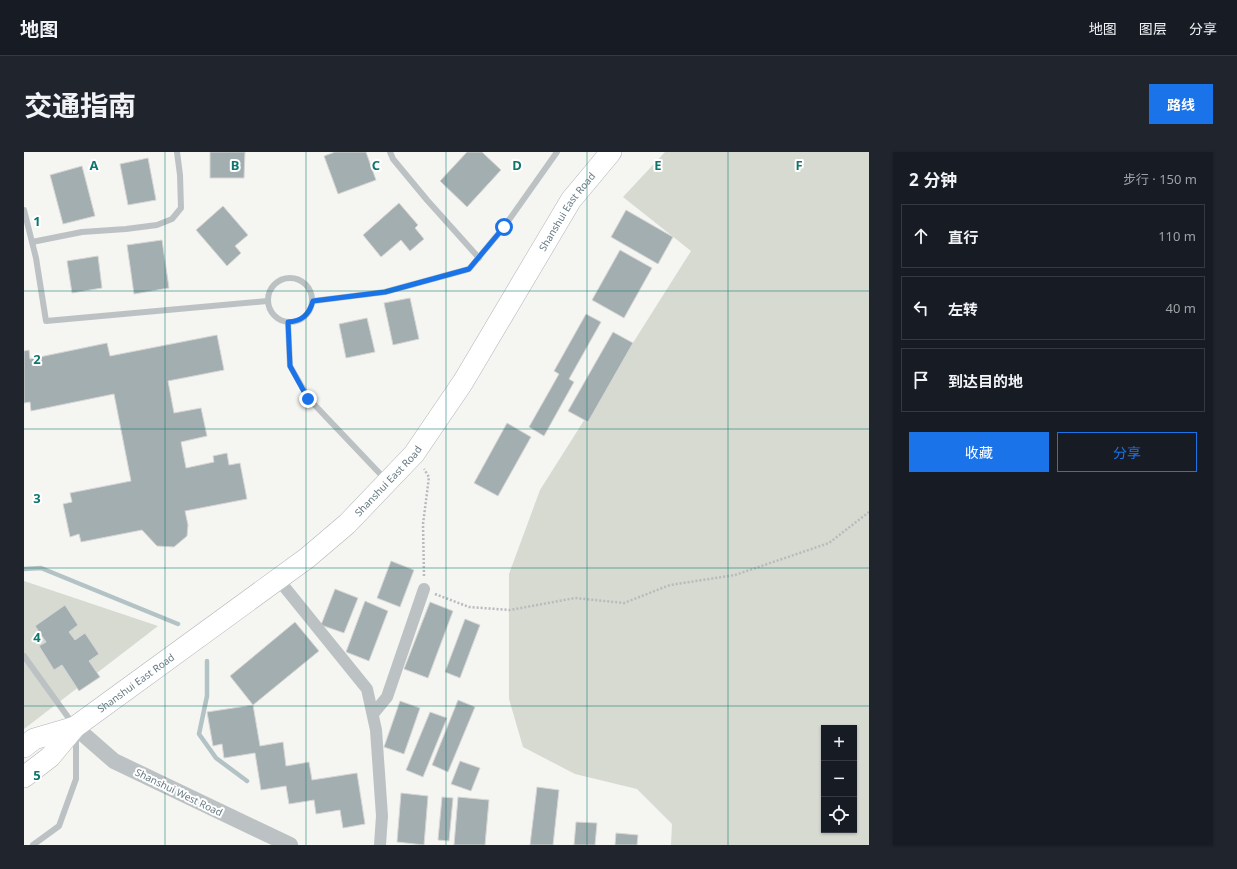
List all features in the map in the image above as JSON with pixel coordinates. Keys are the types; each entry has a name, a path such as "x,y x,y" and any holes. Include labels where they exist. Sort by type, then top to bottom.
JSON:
{"highway":[{"name":"Shanshui East Road","path":"24,777 50,757 76,727 307,558 347,524 388,482 414,454 463,382 571,200 611,152"},
{"name":"Shanshui East Road","path":"24,747 34,739 76,727"}],"street":[{"path":"278,579 367,689 376,730 382,816 380,845"},
{"path":"373,714 387,697 424,589"},
{"name":"Shanshui West Road","path":"76,727 114,761 290,845"}],"lane":[{"path":"32,242 82,232 157,225 172,219 181,208 180,174 177,152"},
{"path":"390,152 393,158 427,200 479,258"},
{"path":"313,301 385,292 469,269 504,227 557,152"},
{"path":"24,210 32,242 46,321 267,301"},
{"path":"283,278 298,278 310,287 313,301 311,310 305,317 297,322 288,322 278,319 270,311 267,301 271,286 283,278"},
{"path":"288,322 290,366 308,399 388,482"},
{"path":"24,656 76,727 76,779 58,826 33,845"}],"path":[{"path":"414,454 429,477 423,524 424,589 469,607 510,610 575,598 624,602 670,586 735,575 829,543 869,512"}],"shaded area":[{"path":"665,152 869,152 869,845 671,845 672,824 637,789 575,774 523,747 509,699 509,574 540,490 691,251 623,197"},
{"path":"24,581 158,626 24,729"}],"building":[{"path":"210,152 245,152 244,178 210,178"},
{"path":"335,152 366,152 376,180 338,194 324,156"},
{"path":"467,152 482,152 501,170 467,207 440,181"},
{"path":"148,158 156,200 128,205 120,164"},
{"path":"82,166 95,216 63,224 50,175"},
{"path":"399,203 418,225 415,228 424,239 410,251 401,240 381,257 363,235"},
{"path":"223,206 248,235 235,246 241,253 227,266 196,230"},
{"path":"626,210 673,237 658,264 611,237"},
{"path":"162,240 169,288 134,294 127,245"},
{"path":"620,250 652,268 624,318 592,300"},
{"path":"98,256 102,288 72,293 67,261"},
{"path":"410,298 419,339 393,345 384,303"},
{"path":"586,314 601,322 569,379 574,382 544,436 529,427 559,374 554,371"},
{"path":"367,318 375,352 346,358 339,324"},
{"path":"613,332 633,343 588,422 568,411"},
{"path":"217,335 224,370 168,381 174,413 201,408 207,436 181,442 186,468 214,462 213,456 227,453 229,465 240,463 247,499 185,511 188,525 187,536 174,547 157,546 142,530 81,542 79,534 70,537 63,504 72,502 70,493 131,481 114,394 31,411 30,402 24,403 24,351 29,350 30,359 107,343 110,356"},
{"path":"507,423 531,437 498,496 474,483"},
{"path":"391,561 414,570 400,607 377,598"},
{"path":"335,589 358,598 344,633 321,625"},
{"path":"365,601 388,611 369,661 346,652"},
{"path":"430,602 453,611 428,678 404,669"},
{"path":"65,605 78,625 69,632 75,640 85,633 99,654 89,661 100,677 79,691 62,665 54,670 39,646 46,642 35,626"},
{"path":"465,619 480,625 460,678 445,672"},
{"path":"295,622 319,651 253,705 230,676"},
{"path":"458,700 475,707 448,772 432,765"},
{"path":"400,701 420,708 404,754 384,747"},
{"path":"253,705 260,746 283,742 286,766 309,762 312,780 357,773 365,824 343,828 340,810 316,814 314,800 289,804 286,786 261,790 255,753 224,758 222,744 213,746 207,712"},
{"path":"430,712 447,718 423,777 406,770"},
{"path":"460,761 480,768 471,791 451,784"},
{"path":"537,787 559,790 553,845 530,845"},
{"path":"401,793 428,796 424,845 397,842"},
{"path":"442,797 453,798 449,841 438,840"},
{"path":"458,797 489,800 485,845 454,845"},
{"path":"576,822 597,823 595,845 574,845"},
{"path":"616,833 638,835 637,845 615,845"}],"waterway":[{"path":"24,569 41,568 178,624"},
{"path":"207,661 207,696 199,734 216,758 247,781"}],"route":[{"path":"308,399 290,366 288,322 297,322 305,317 311,310 313,301 385,292 469,269 504,227"}]}
